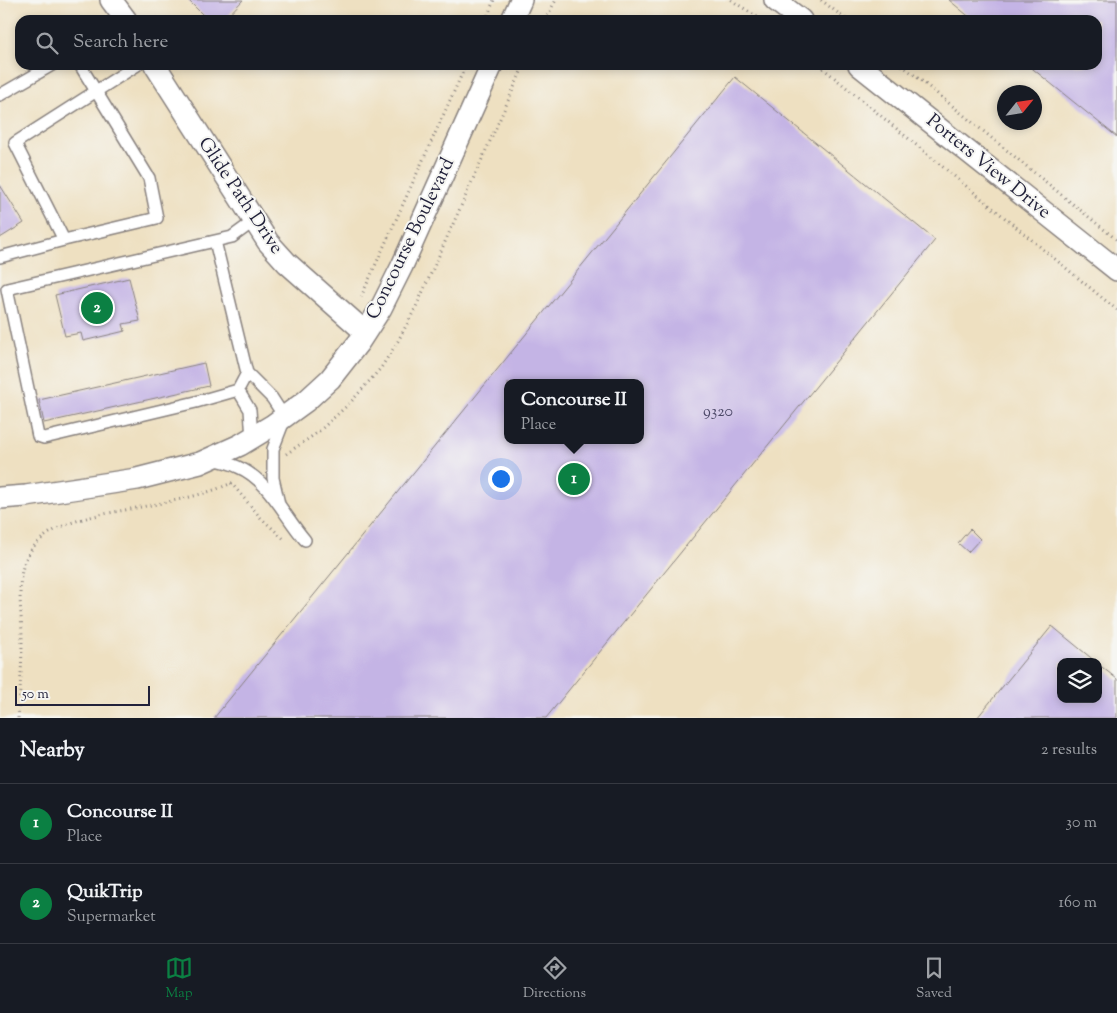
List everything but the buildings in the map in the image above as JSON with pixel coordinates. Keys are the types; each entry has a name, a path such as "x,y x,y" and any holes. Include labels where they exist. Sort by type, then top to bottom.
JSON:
{"street":[{"path":"111,0 122,15"},
{"path":"514,15 521,0"},
{"path":"775,0 794,15"},
{"name":"Glide Path Drive","path":"158,70 268,242 287,263 365,332"},
{"name":"Concourse Boulevard","path":"0,498 26,496 137,479 200,463 240,445 285,418 330,379 381,308 402,266 490,70"},
{"name":"Porters View Drive","path":"865,70 1117,270"}],"lane":[{"path":"0,95 43,70"},
{"path":"0,257 156,218 149,178 83,70"},
{"path":"64,240 15,142 129,70"},
{"path":"247,372 238,390 171,408 41,438 37,433 7,289 216,242 232,237 254,221"},
{"path":"216,242 247,372 272,398 285,418 274,449 273,478 280,504"},
{"path":"238,390 250,410 252,438"},
{"path":"211,458 240,468 261,482 280,504 291,524 305,540"}],"path":[{"path":"488,15 494,0"},
{"path":"548,15 556,0"},
{"path":"731,0 754,15"},
{"path":"821,0 840,15"},
{"path":"361,297 464,70"},
{"path":"824,70 1117,310"},
{"path":"908,70 1117,240"},
{"path":"18,718 22,668 22,575 26,558 32,548 51,532 68,524 110,512 140,508 196,495 239,479"},
{"path":"230,483 261,518 288,543"}],"place":[{"name":"QuikTrip","path":"97,308"},
{"name":"Concourse II","path":"574,479"}]}
